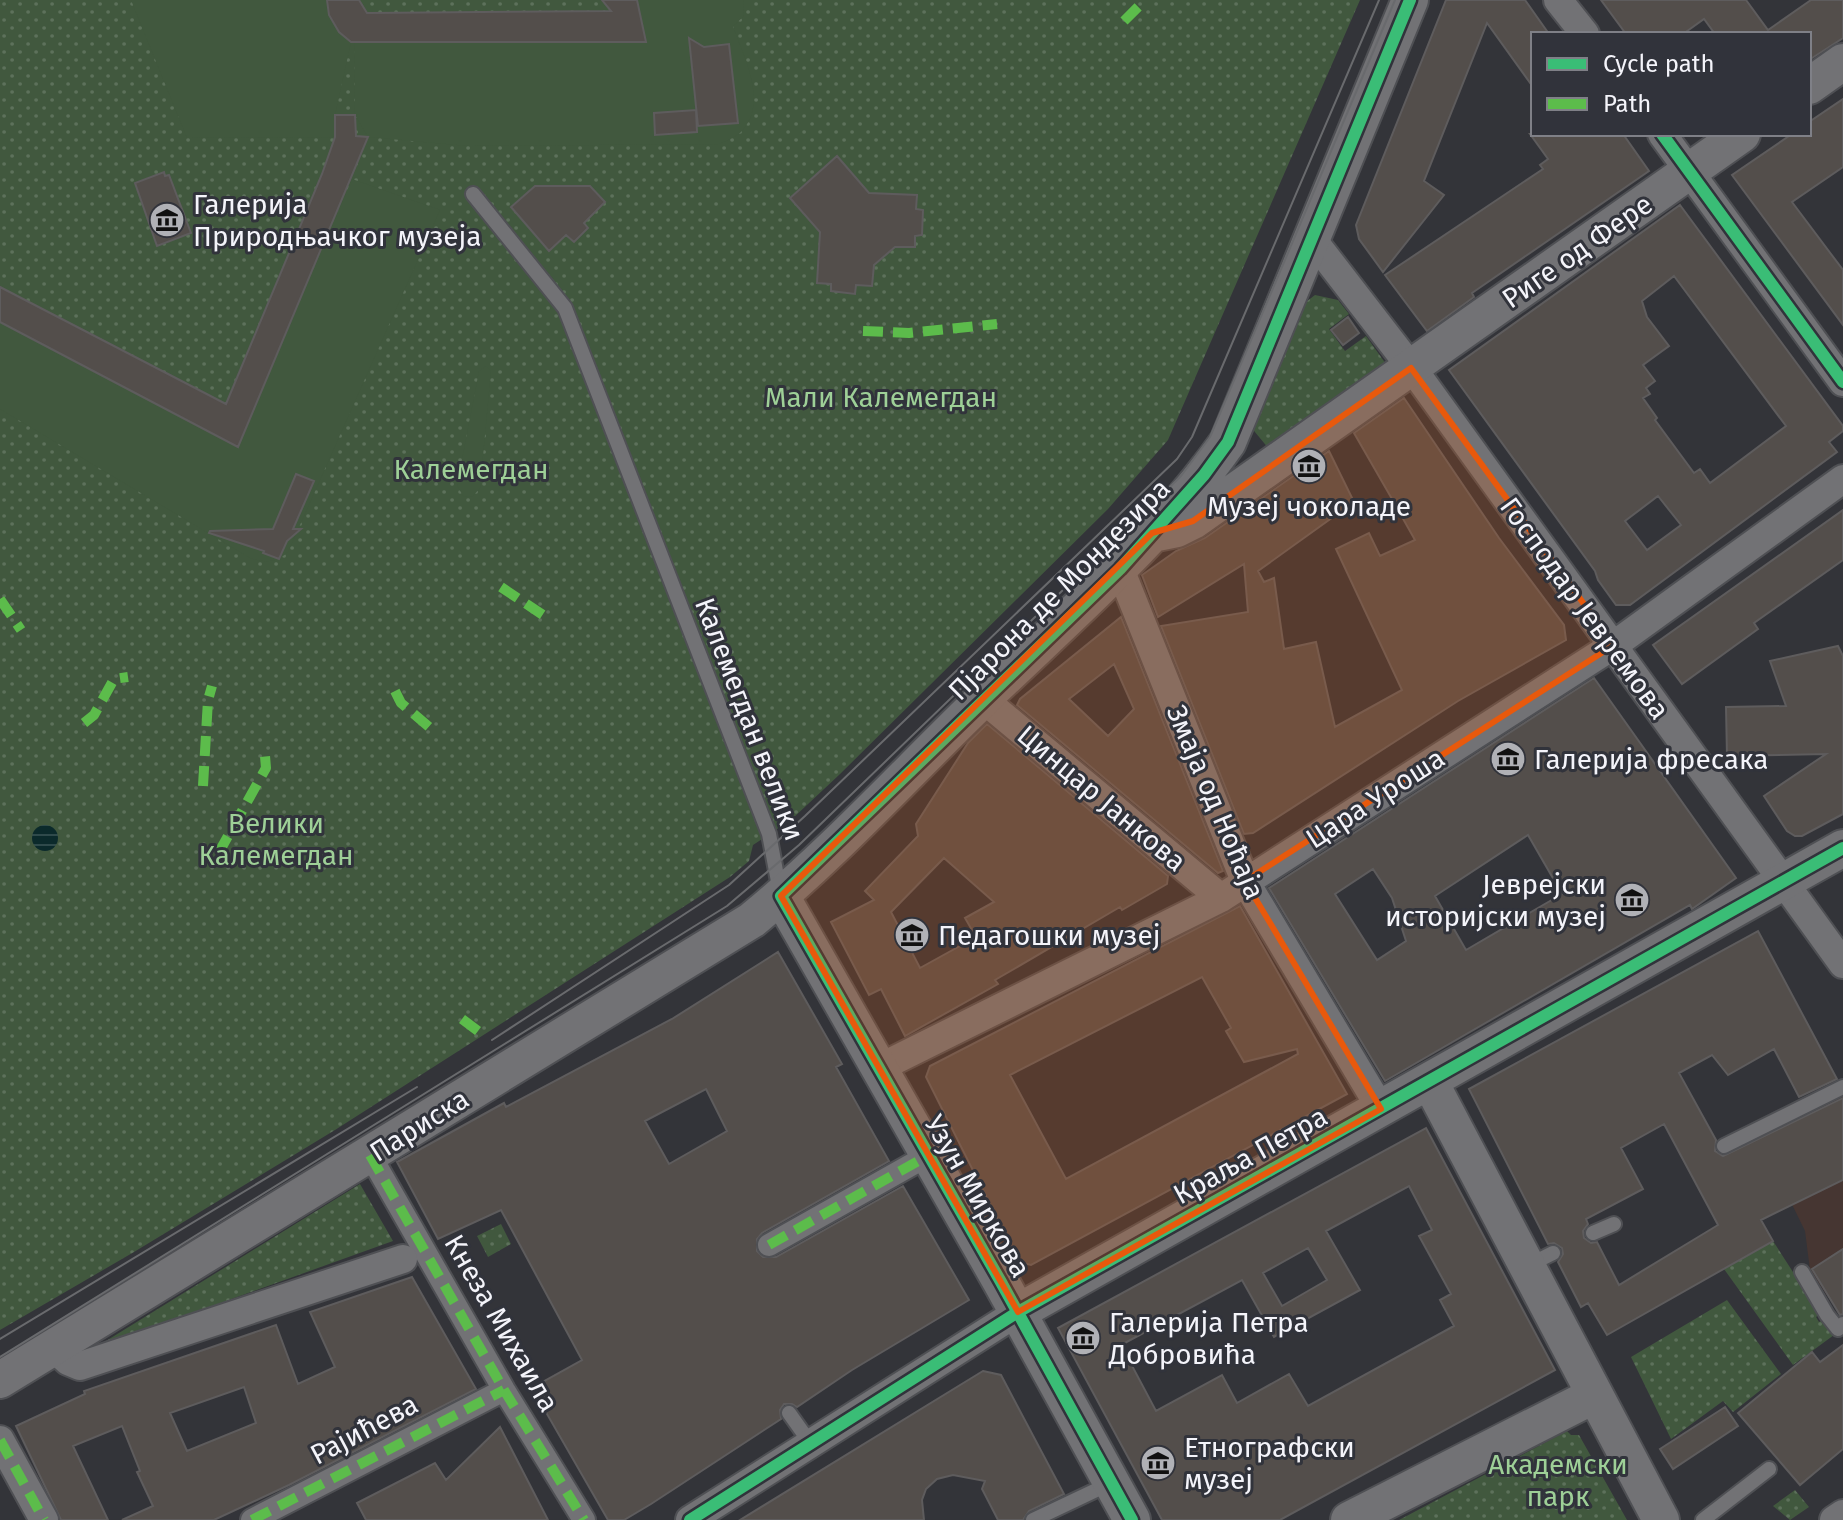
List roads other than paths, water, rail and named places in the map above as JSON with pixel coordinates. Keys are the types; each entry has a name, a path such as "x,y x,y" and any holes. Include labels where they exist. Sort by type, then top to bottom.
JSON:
{"street":[{"name":"Пјарона де Мондезира","path":"781,896 1120,569 1204,475 1228,442 1410,0"},
{"path":"1558,0 1583,32"},
{"path":"1811,85 1843,62"},
{"path":"1664,136 1843,382"},
{"name":"Риге од Фере","path":"1411,368 1739,136"},
{"path":"1312,239 1411,368"},
{"name":"Пјарона де Мондезира","path":"1152,533 1165,532 1193,521 1411,368"},
{"name":"Господар Јевремова","path":"1411,368 1843,964"},
{"name":"Цара Уроша","path":"877,1069 1221,898 1614,645 1843,479"},
{"name":"Змаја од Ноћаја","path":"1120,569 1245,881 1381,1109"},
{"name":"Цинцар Јанкова","path":"983,699 1221,898"},
{"name":"Краља Петра","path":"690,1520 1018,1312 1843,848"},
{"name":"Узун Миркова","path":"781,896 1018,1312 1132,1520"},
{"name":"Париска","path":"0,1380 752,920 781,896"},
{"path":"1430,1082 1540,1259 1595,1395 1661,1520"},
{"name":"Кнеза Михаила","path":"370,1155 504,1390 584,1520"},
{"path":"769,1245 927,1156"},
{"path":"53,1347 68,1361 80,1366 403,1259"},
{"name":"Рајићева","path":"252,1520 284,1513 504,1390"},
{"path":"1349,1520 1595,1395"},
{"path":"0,1440 44,1520"},
{"path":"1834,1520 1843,1514"}],"lane":[{"name":"Калемегдан велики","path":"473,194 565,308 773,846 781,896"},
{"path":"1724,1146 1843,1087"},
{"path":"1593,1233 1614,1224"},
{"path":"1802,1272 1832,1322 1838,1329 1843,1324"},
{"path":"789,1413 811,1444"},
{"path":"1703,1520 1769,1469"},
{"path":"1033,1520 1112,1483"}],"tram line":[{"path":"492,1040 729,885 1177,459 1192,437 1379,0"},
{"path":"0,1357 727,906 799,845 1181,476 1210,437 1395,0"},
{"path":"0,1339 417,1087"}],"place":[{"name":"Галерија Природњачког музеја","path":"167,220"},
{"name":"Музеј чоколаде","path":"1309,466"},
{"name":"Галерија фресака","path":"1508,759"},
{"name":"Јеврејски историјски музеј","path":"1632,900"},
{"name":"Педагошки музеј","path":"912,935"},
{"name":"Галерија Петра Добровића","path":"1083,1338"},
{"name":"Етнографски музеј","path":"1158,1463"}],"park label":[{"name":"Мали Калемегдан","path":"881,397"},
{"name":"Калемегдан","path":"471,469"},
{"name":"Велики Калемегдан","path":"276,839"},
{"name":"Академски парк","path":"1558,1480"}]}
